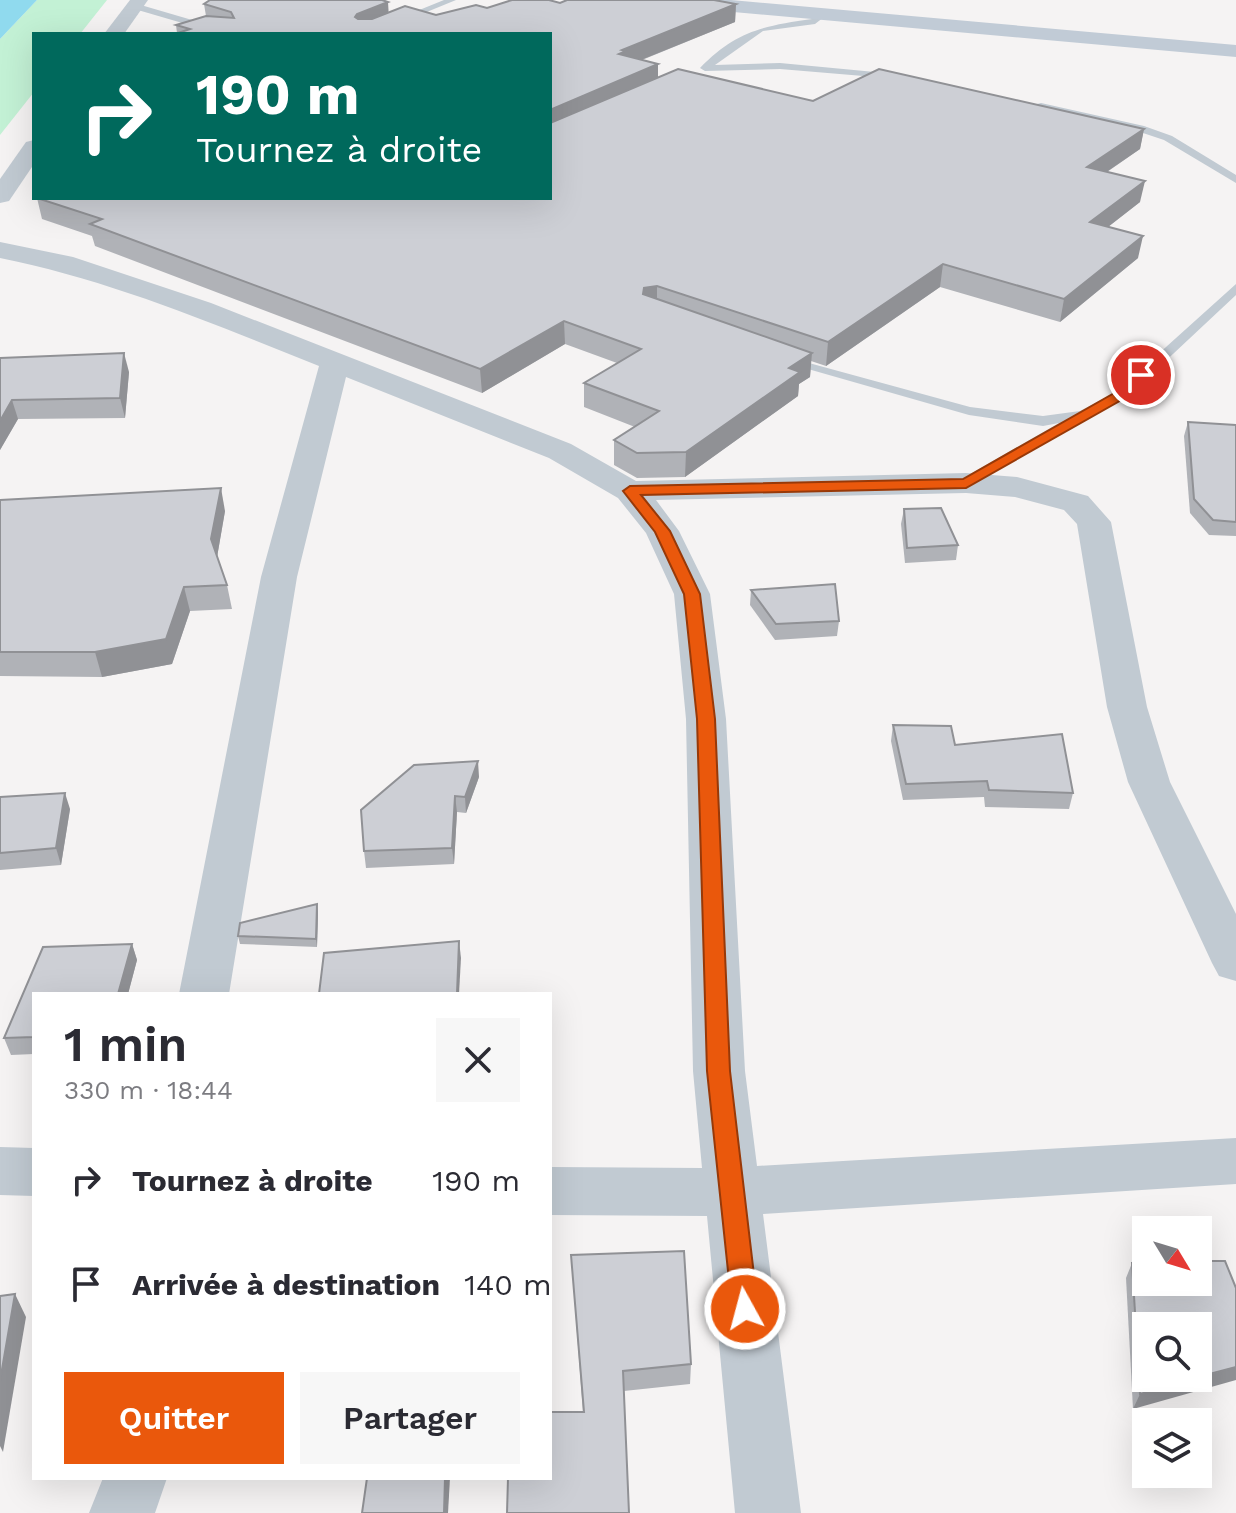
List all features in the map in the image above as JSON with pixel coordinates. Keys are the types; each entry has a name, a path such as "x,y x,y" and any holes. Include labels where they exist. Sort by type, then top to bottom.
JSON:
{"street":[{"path":"666,0 1236,51"},
{"path":"115,32 137,3"},
{"path":"0,196 32,150"},
{"path":"0,250 64,263 201,309 560,451 630,491 662,531 692,594 706,719 719,1071 768,1513"},
{"path":"204,992 279,577 335,361"},
{"path":"630,491 966,483 1017,487 1076,503 1094,522 1127,707 1149,782 1236,963"},
{"path":"552,1191 732,1192 1236,1161"},
{"path":"0,1171 32,1172"},
{"path":"122,1513 134,1480"}],"lane":[{"path":"370,32 452,0"},
{"path":"137,3 224,32"},
{"path":"812,14 820,17 805,24 761,29 748,35 729,52 700,70 780,66 847,70 912,80"},
{"path":"729,52 780,66"},
{"path":"1028,103 1140,128 1168,138 1236,180"},
{"path":"966,483 1121,395 1236,288"},
{"path":"766,354 809,369 969,411 1043,421 1084,415"}],"green space":[{"path":"37,0 107,0 82,32 32,32 32,95 0,135 0,39"}],"water":[{"path":"0,0 37,0 0,39"}],"building":[{"path":"210,0 388,2 355,17 372,19 405,6 436,15 476,5 487,8 512,0 560,3 567,0 714,0 736,4 622,50 626,51 619,54 658,64 552,109 552,32 181,32 190,29 176,25 206,16 234,18 231,12 204,4"},
{"path":"678,69 813,101 879,69 1144,129 1087,167 1145,181 1090,222 1143,236 1064,299 943,264 828,342 657,286 644,288 643,294 812,353 789,368 800,372 686,452 637,453 614,440 659,411 584,383 641,349 564,321 480,369 90,224 102,219 43,200 552,200 552,122"},
{"path":"124,353 120,398 12,400 0,421 0,358"},
{"path":"1188,422 1236,425 1236,522 1213,520 1194,499"},
{"path":"221,488 211,539 227,585 184,587 166,639 95,652 0,652 0,500"},
{"path":"941,508 958,545 907,548 904,509"},
{"path":"835,584 839,621 776,624 751,590"},
{"path":"893,725 951,726 955,745 1062,734 1073,793 989,790 987,781 906,784"},
{"path":"478,761 465,797 455,796 452,848 364,851 361,810 414,765"},
{"path":"65,793 56,848 0,853 0,797"},
{"path":"317,904 316,939 238,936 240,923"},
{"path":"459,941 457,992 319,992 324,953"},
{"path":"132,944 119,992 32,992 32,1037 4,1038 43,947"},
{"path":"684,1251 691,1364 623,1371 629,1513 507,1513 508,1480 552,1480 552,1412 584,1412 571,1255"},
{"path":"1212,1261 1225,1261 1236,1288 1236,1367 1212,1373 1212,1312 1135,1312 1134,1296 1212,1296"},
{"path":"15,1294 0,1381 0,1296"},
{"path":"367,1480 445,1480 444,1513 362,1513"}],"route":[{"path":"745,1309 719,1071 706,719 692,594 662,531 630,491 966,483 1121,395 1141,375"}]}
